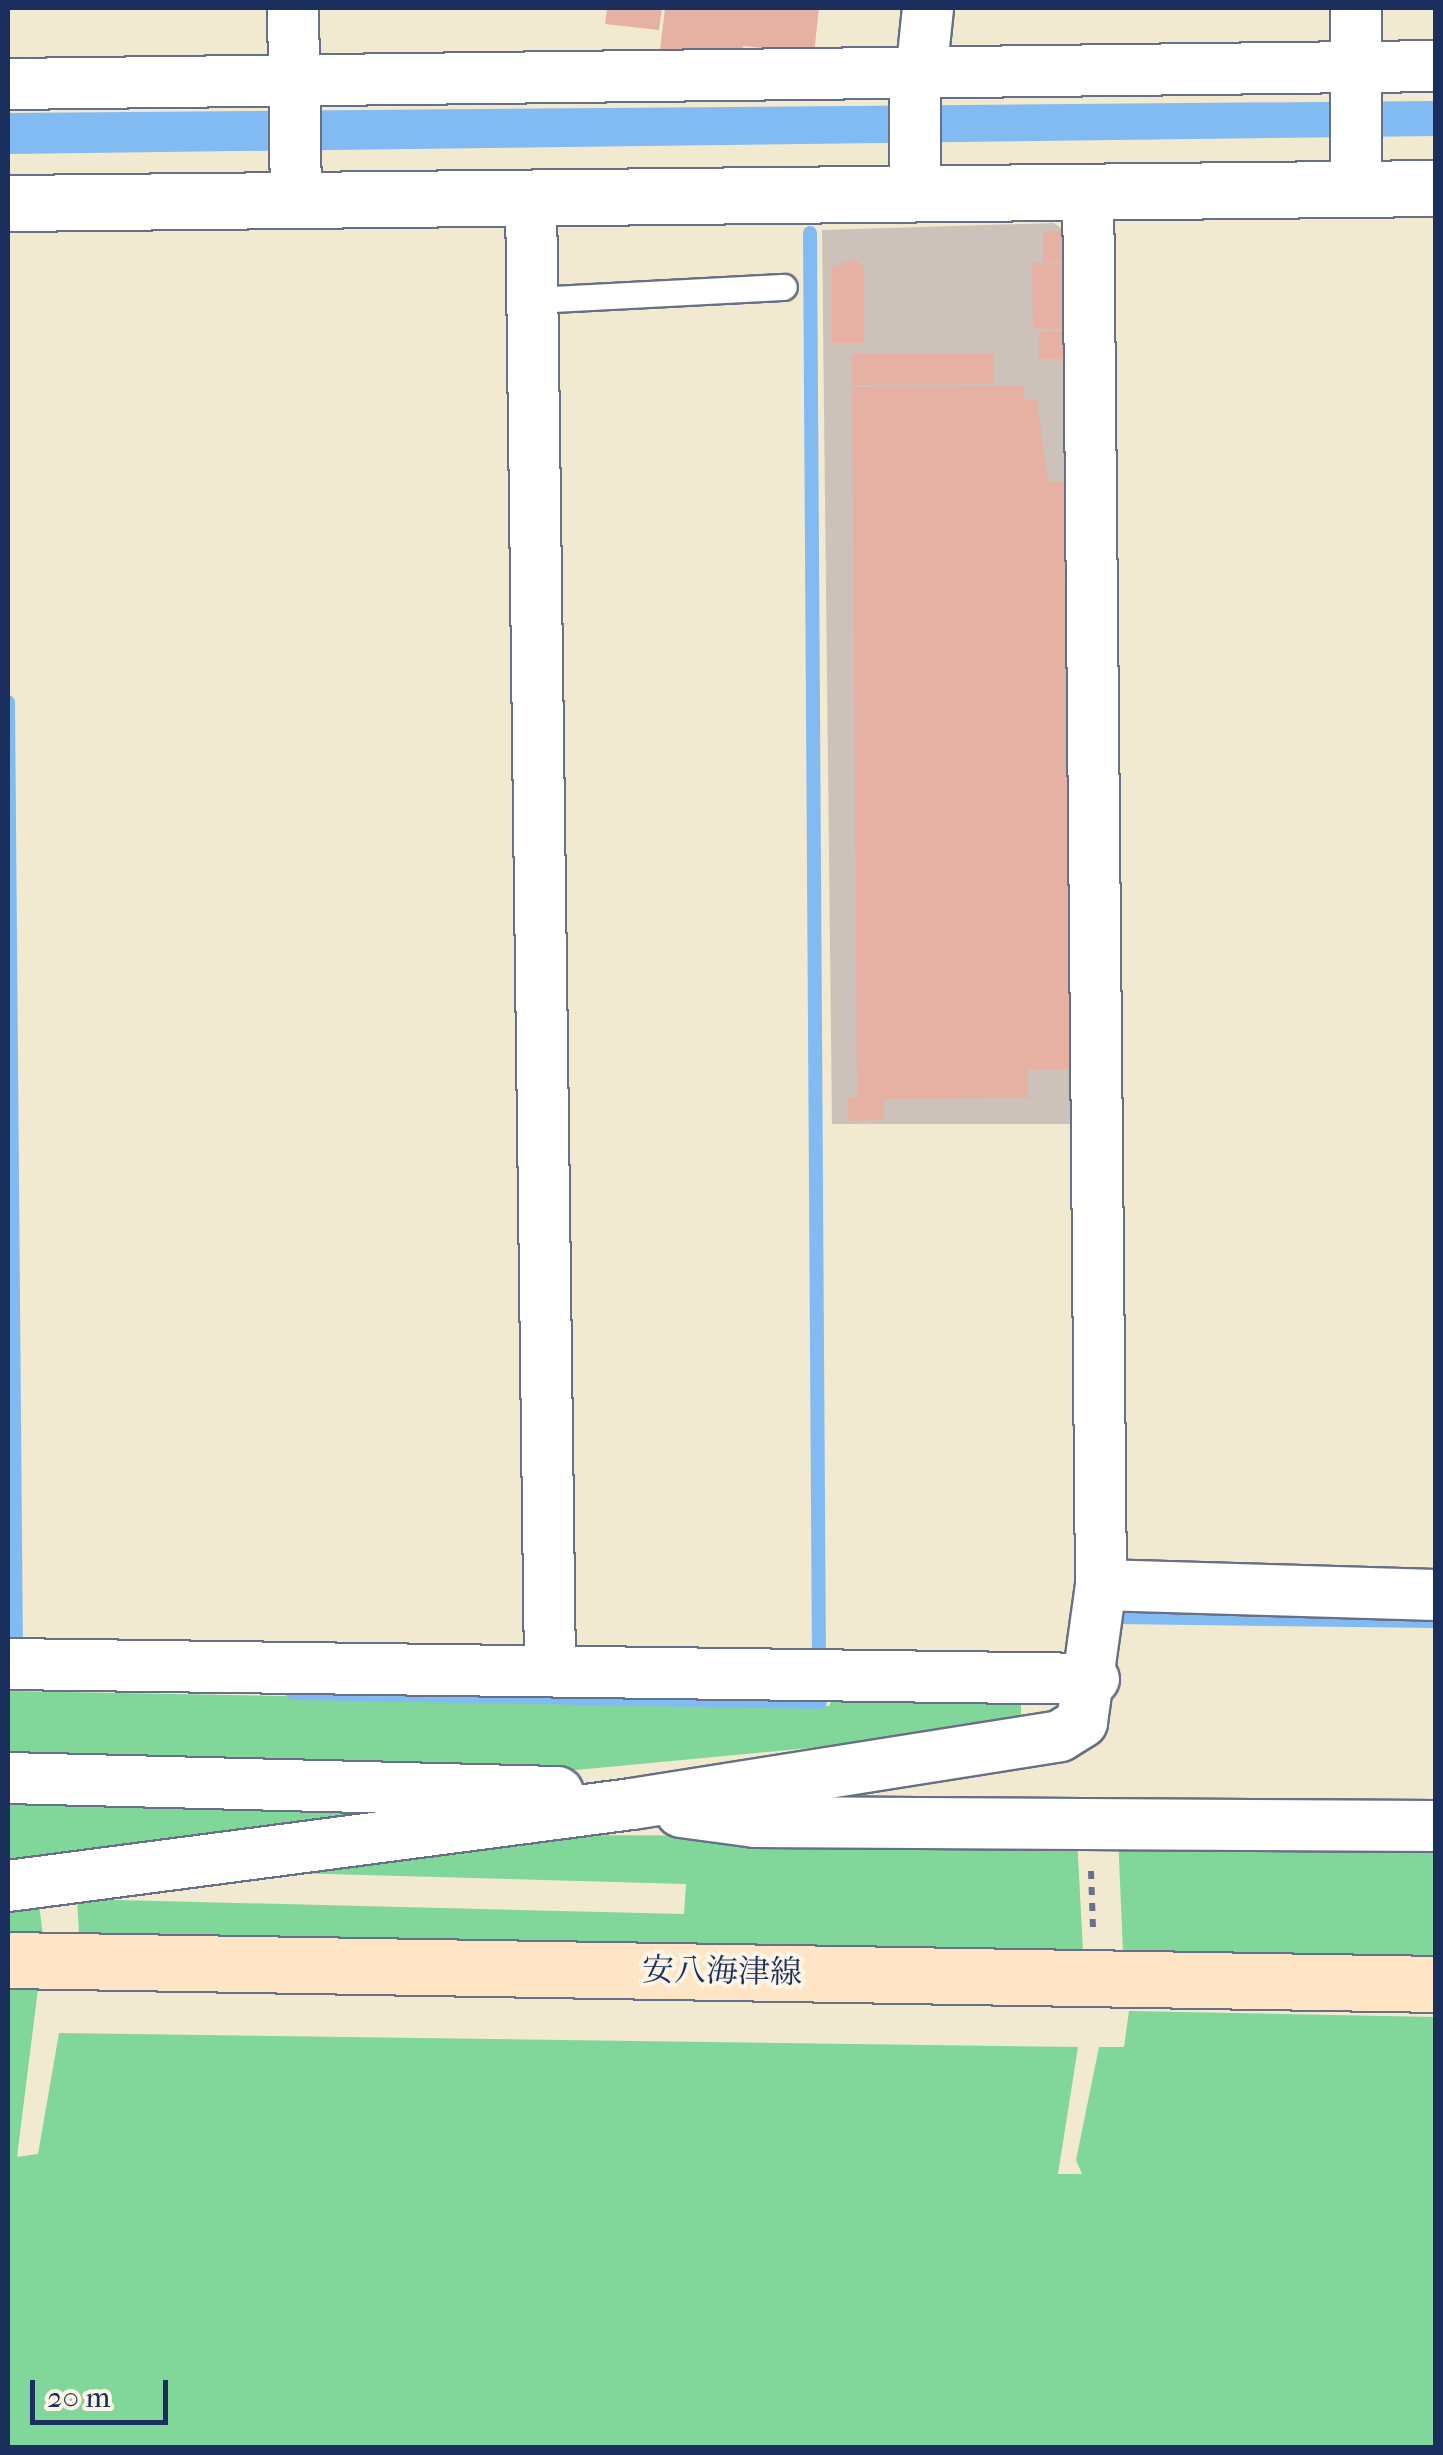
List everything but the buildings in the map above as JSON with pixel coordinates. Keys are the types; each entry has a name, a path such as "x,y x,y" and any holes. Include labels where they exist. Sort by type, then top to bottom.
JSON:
{"main road":[{"name":"安八海津線","path":"8,1960 1436,1984"}],"street":[{"path":"293,8 295,183"},
{"path":"915,174 917,81 928,8"},
{"path":"1356,8 1356,177"},
{"path":"8,84 294,91 917,81 1356,80 1436,66"},
{"path":"8,204 295,183 531,197 915,174 1088,192 1356,177 1436,188"},
{"path":"8,1886 632,1804 1060,1736 1082,1722 1094,1679 1101,1585 1088,192"},
{"path":"531,197 550,1671"},
{"path":"1101,1585 1436,1595"},
{"path":"8,1664 1094,1679"},
{"path":"8,1778 533,1788 755,1822 1436,1826"}],"lane":[{"path":"532,300 784,287"}],"shaded area":[{"path":"1054,223 1068,233 1077,1124 832,1124 822,230"}],"green space":[{"path":"8,1691 829,1706 835,1694 1021,1697 1021,1728 534,1774 8,1763"},
{"path":"8,1793 553,1801 8,1861"},
{"path":"525,1835 1077,1837 1083,1951 79,1933 77,1899 684,1914 686,1884 222,1871"},
{"path":"1118,1835 1435,1840 1435,1956 1123,1952"},
{"path":"38,1896 43,1936 8,1935 8,1900"},
{"path":"8,1989 38,1989 17,2157 38,2154 59,2033 1078,2047 1058,2174 1082,2174 1076,2160 1099,2047 1124,2047 1129,2011 1435,2017 1435,2447 8,2447"}],"water":[{"path":"1435,101 1436,136 8,154 8,113"}],"waterway":[{"path":"810,233 819,1652"},
{"path":"8,702 16,1651"},
{"path":"1116,1625 1116,1617 1436,1621"},
{"path":"293,1693 820,1702"}]}
